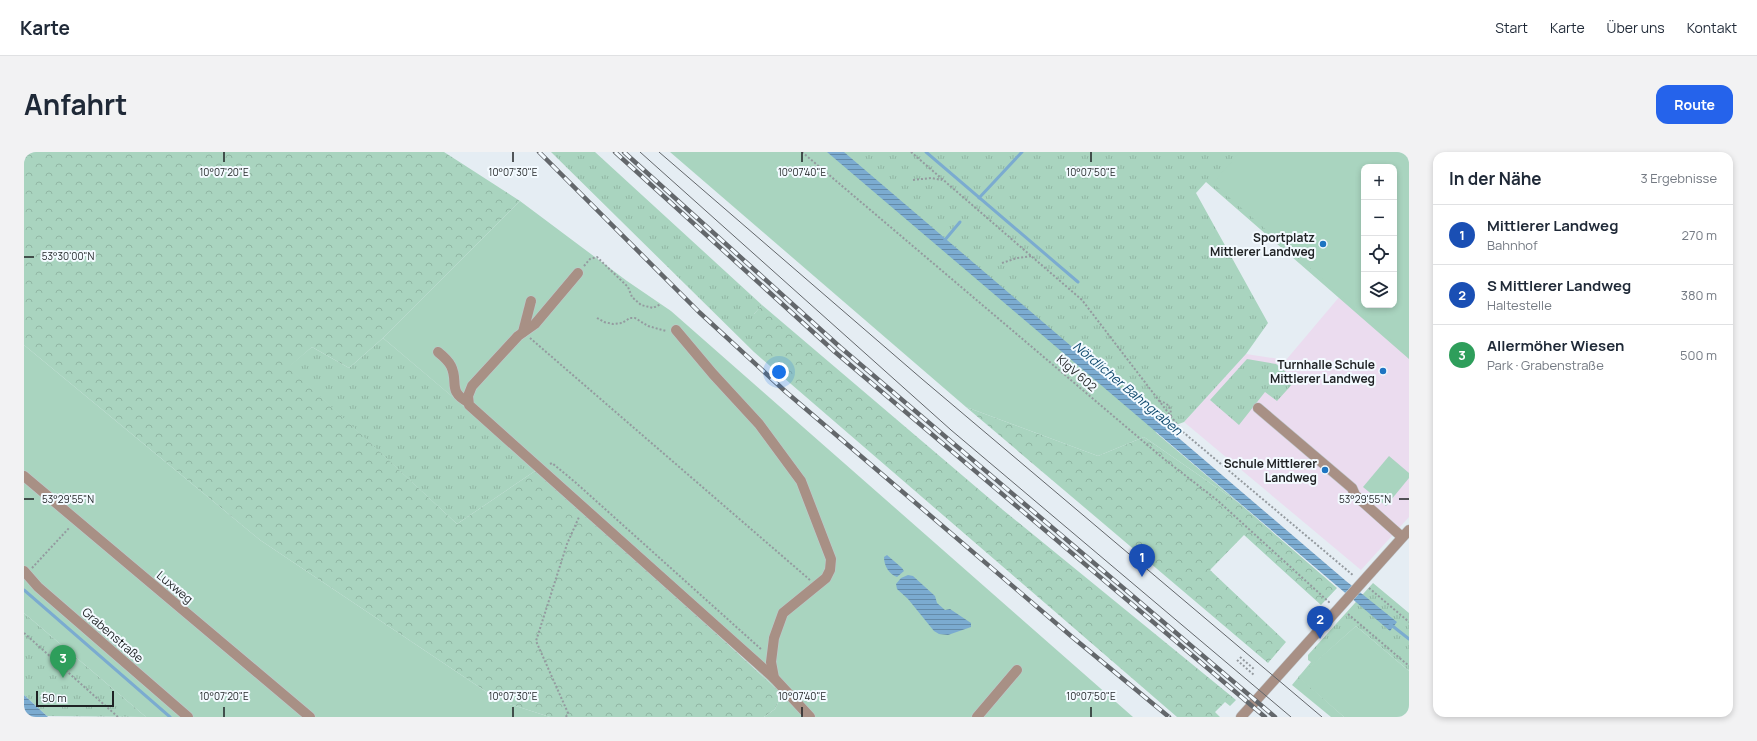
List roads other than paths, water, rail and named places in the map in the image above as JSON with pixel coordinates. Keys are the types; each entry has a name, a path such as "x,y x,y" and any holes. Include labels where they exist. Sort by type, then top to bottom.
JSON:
{"street":[{"path":"468,402 468,396 472,386 518,336 535,324 578,273"},
{"path":"523,332 531,301"},
{"path":"676,330 713,374 759,424 801,481 831,559 830,570 826,578 783,613 774,638 771,658 774,678"},
{"path":"438,352 452,367 454,374 454,390 457,394 468,402 469,405 541,470 774,678 810,717"},
{"path":"1241,717 1406,534 1355,495 1352,488 1258,408"},
{"name":"Luxweg","path":"24,476 310,717"},
{"name":"Grabenstraße","path":"25,572 38,587 188,717"},
{"path":"976,717 1017,670"}],"water":[{"path":"827,152 844,152 1346,581 1397,622 1390,631"},
{"path":"887,555 904,571 897,577 889,572 886,566 884,557"},
{"path":"908,575 913,576 935,596 937,603 945,610 950,609 971,623 971,627 948,635 939,634 934,631 908,599 897,589 896,584 901,578"},
{"path":"24,695 48,717 28,717 24,714"}],"waterway":[{"path":"926,152 1078,282"},
{"path":"979,198 1022,152"},
{"path":"944,241 960,222"},
{"path":"24,590 170,717"},
{"name":"Nördlicher Bahngraben","path":"1390,624 1409,639"}],"tram line":[{"path":"640,152 951,430 1291,717"},
{"path":"659,152 922,379 1322,717"}],"railway":[{"path":"539,152 699,312 786,392 1071,636 1169,717"},
{"path":"615,152 835,352 1265,717"},
{"path":"624,152 840,347 1275,717"}],"place":[{"name":"Sportplatz Mittlerer Landweg","path":"1323,244"},
{"name":"Turnhalle Schule Mittlerer Landweg","path":"1383,371"},
{"name":"Schule Mittlerer Landweg","path":"1325,470"},
{"name":"Mittlerer Landweg","path":"1142,577"},
{"name":"S Mittlerer Landweg","path":"1320,639"},
{"name":"Allermöher Wiesen","path":"63,678"}]}
